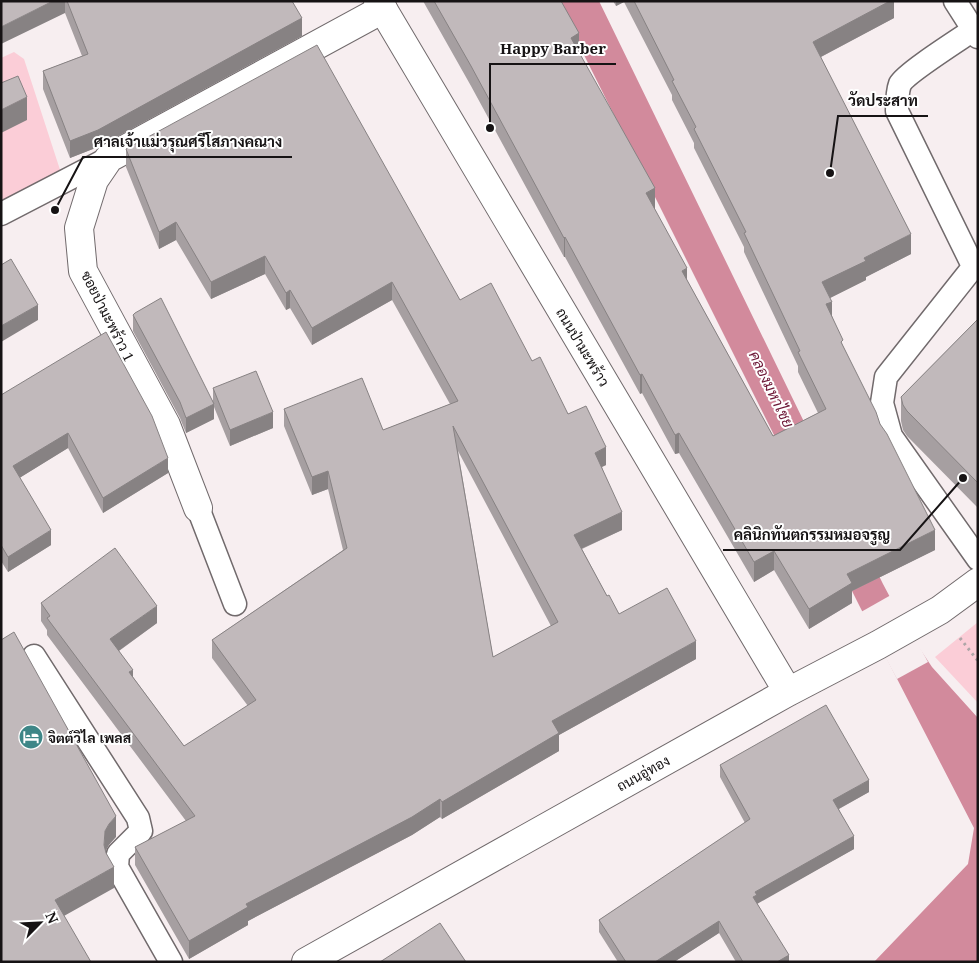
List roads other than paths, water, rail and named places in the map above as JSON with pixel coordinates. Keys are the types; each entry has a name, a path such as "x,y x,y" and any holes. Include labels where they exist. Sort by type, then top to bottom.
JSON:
{"street":[{"name":"ซอยป่ามะพร้าว 1","path":"198,508 166,425 83,271 79,228 94,180 109,158 380,5"},
{"name":"ถนนป่ามะพร้าว","path":"380,5 788,692"},
{"name":"ถนนอู่ทอง","path":"306,962 788,692 974,593"}],"lane":[{"path":"955,1 976,33 920,67 901,83 897,100 897,111 973,275 886,377 882,403 891,436 978,558"},
{"path":"1,214 109,158"},
{"path":"198,508 236,604"},
{"path":"34,656 138,818 141,831 118,854 117,867 171,962"}],"water":[{"name":"คลองมหาไชย","path":"557,1 599,1 883,584 908,631 932,667 978,718 978,962 874,962 968,864 974,828 860,607"}],"place":[{"name":"Happy Barber","path":"490,128"},
{"name":"วัดประสาท","path":"830,173"},
{"name":"ศาลเจ้าแม่วรุณศรีโสภางคณาง","path":"55,210"},
{"name":"คลินิกทันตกรรมหมอจรูญ","path":"963,478"},
{"name":"จิตต์วิไล เพลส","path":"31,737"}]}
